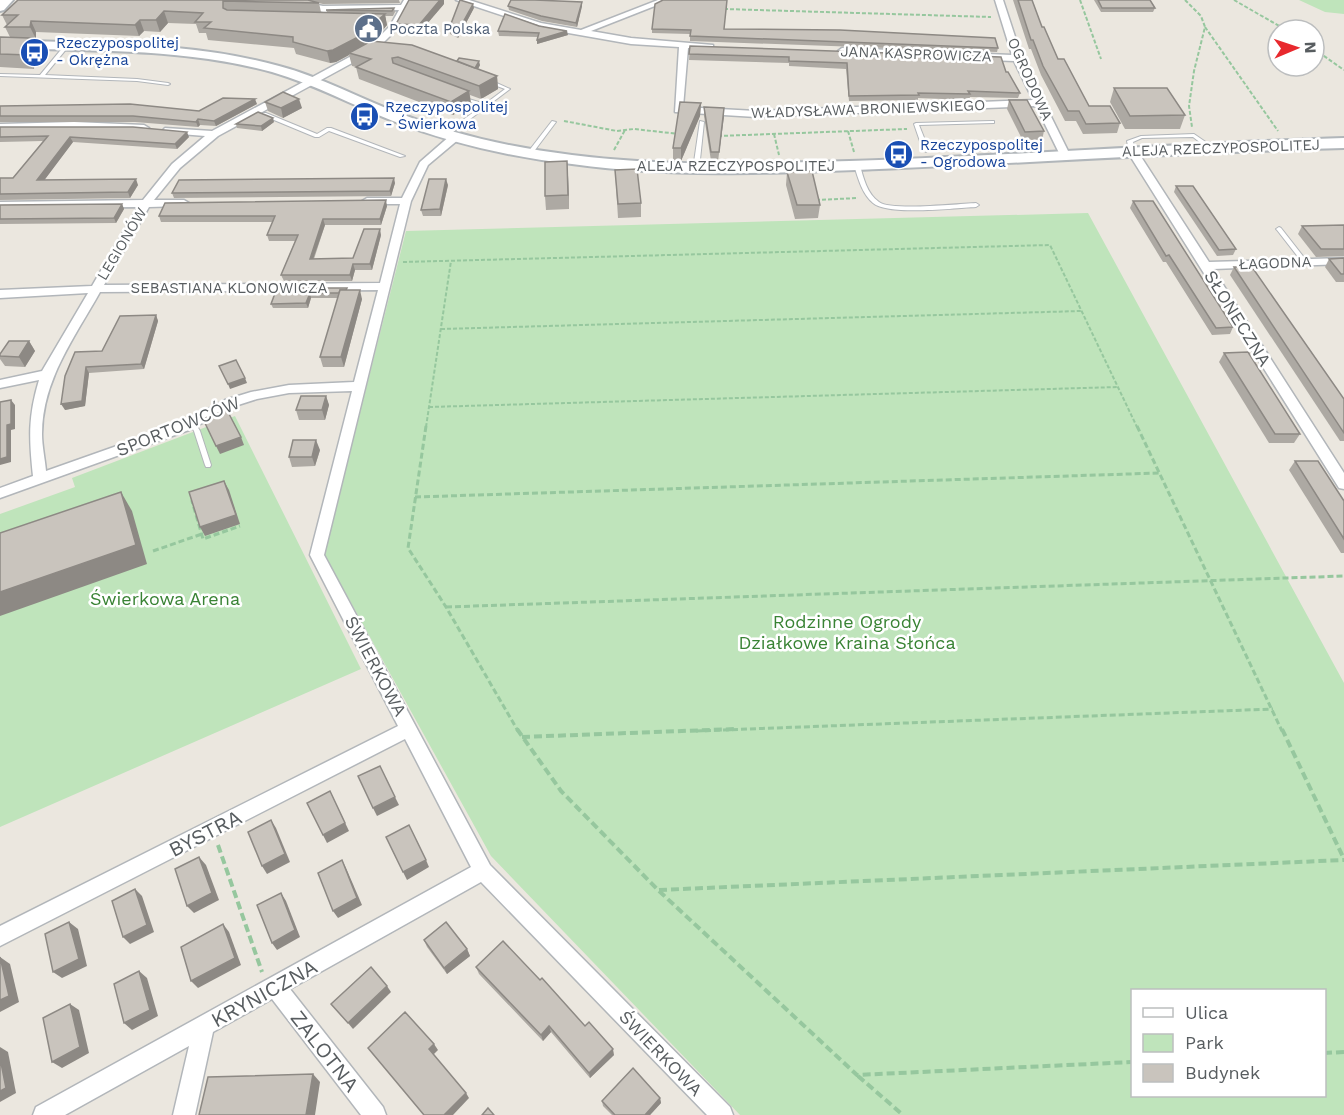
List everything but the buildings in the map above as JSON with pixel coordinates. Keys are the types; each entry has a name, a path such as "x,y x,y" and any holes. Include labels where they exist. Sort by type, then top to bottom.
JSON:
{"street":[{"path":"0,7 7,0"},
{"path":"280,0 323,9 406,4"},
{"path":"460,0 540,25 631,41 726,47"},
{"path":"581,32 666,0"},
{"name":"OGRODOWA","path":"999,0 1017,58 1065,155"},
{"name":"LEGIONÓW","path":"40,478 35,434 39,402 47,374 146,204 176,166 214,134 382,44 406,4"},
{"path":"317,18 340,18"},
{"path":"386,20 397,21"},
{"name":"ALEJA RZECZYPOSPOLITEJ","path":"0,44 211,58 269,68 312,81 392,116 451,135 530,153 598,163 696,169 856,159 1065,155 1208,146 1344,143"},
{"name":"WŁADYSŁAWA BRONIEWSKIEGO","path":"684,46 678,110 803,113 1039,103"},
{"name":"JANA KASPROWICZA","path":"831,51 1017,58"},
{"path":"0,126 135,127 214,134"},
{"name":"ŚWIERKOWA","path":"451,135 424,164 406,201 317,555 483,871 722,1115"},
{"name":"SŁONECZNA","path":"1132,151 1344,484"},
{"path":"359,201 406,201"},
{"path":"0,205 193,203"},
{"name":"ŁAGODNA","path":"1205,266 1344,261"},
{"name":"SEBASTIANA KLONOWICZA","path":"0,294 95,289 385,286"},
{"path":"0,384 47,374"},
{"name":"SPORTOWCÓW","path":"0,493 192,423 230,403 256,395 289,389 361,386"},
{"name":"BYSTRA","path":"0,936 409,729"},
{"name":"KRYNICZNA","path":"45,1115 483,871"},
{"name":"ZALOTNA","path":"272,989 375,1115"},
{"path":"184,1115 204,1026"}],"lane":[{"path":"41,76 66,47"},
{"path":"0,75 168,84"},
{"path":"451,135 485,105 508,89 479,77"},
{"path":"458,96 485,105"},
{"path":"256,111 316,136 329,129 402,156"},
{"path":"530,153 554,122"},
{"path":"696,169 702,122"},
{"path":"926,150 916,124 992,122"},
{"path":"1132,151 1130,141 1133,139 1194,135 1208,146"},
{"path":"856,159 872,198 880,205 896,207 976,206"},
{"path":"1279,229 1304,261"},
{"path":"192,423 208,465"}],"path":[{"path":"1080,0 1101,59"},
{"path":"1185,0 1201,16 1205,27 1279,132"},
{"path":"1234,0 1266,18"},
{"path":"719,9 1004,17"},
{"path":"1194,135 1189,106 1194,71 1205,27"},
{"path":"1326,57 1344,70"},
{"path":"554,122 564,121 618,131 634,129 699,136 917,129"},
{"path":"613,151 625,130"},
{"path":"848,131 856,159"},
{"path":"774,134 779,155"},
{"path":"816,200 872,198"},
{"path":"391,262 1050,245 1344,859 658,890"},
{"path":"451,261 408,548 446,607 522,737 561,791 658,890 903,1115"},
{"path":"441,329 1081,310"},
{"path":"429,407 1118,387"},
{"path":"415,497 1160,473"},
{"path":"201,498 192,501 203,539 240,526"},
{"path":"153,551 202,534"},
{"path":"446,607 1344,576"},
{"path":"522,737 1273,709"},
{"path":"212,829 272,989"},
{"path":"1326,1053 1344,1052"},
{"path":"857,1075 1131,1062"}],"green space":[{"path":"1299,0 1344,0 1344,14 1325,12"},
{"name":"Rodzinne Ogrody Działkowe Kraina Słońca","path":"1088,213 1344,683 1344,1115 740,1115 491,856 324,554 406,231"},
{"name":"Świerkowa Arena","path":"235,416 361,669 0,827 0,514 75,487 72,478"}],"place":[{"name":"Poczta Polska","path":"368,29"},
{"name":"Rzeczypospolitej - Okrężna","path":"35,52"},
{"name":"Rzeczypospolitej - Świerkowa","path":"364,116"},
{"name":"Rzeczypospolitej - Ogrodowa","path":"899,154"}]}
